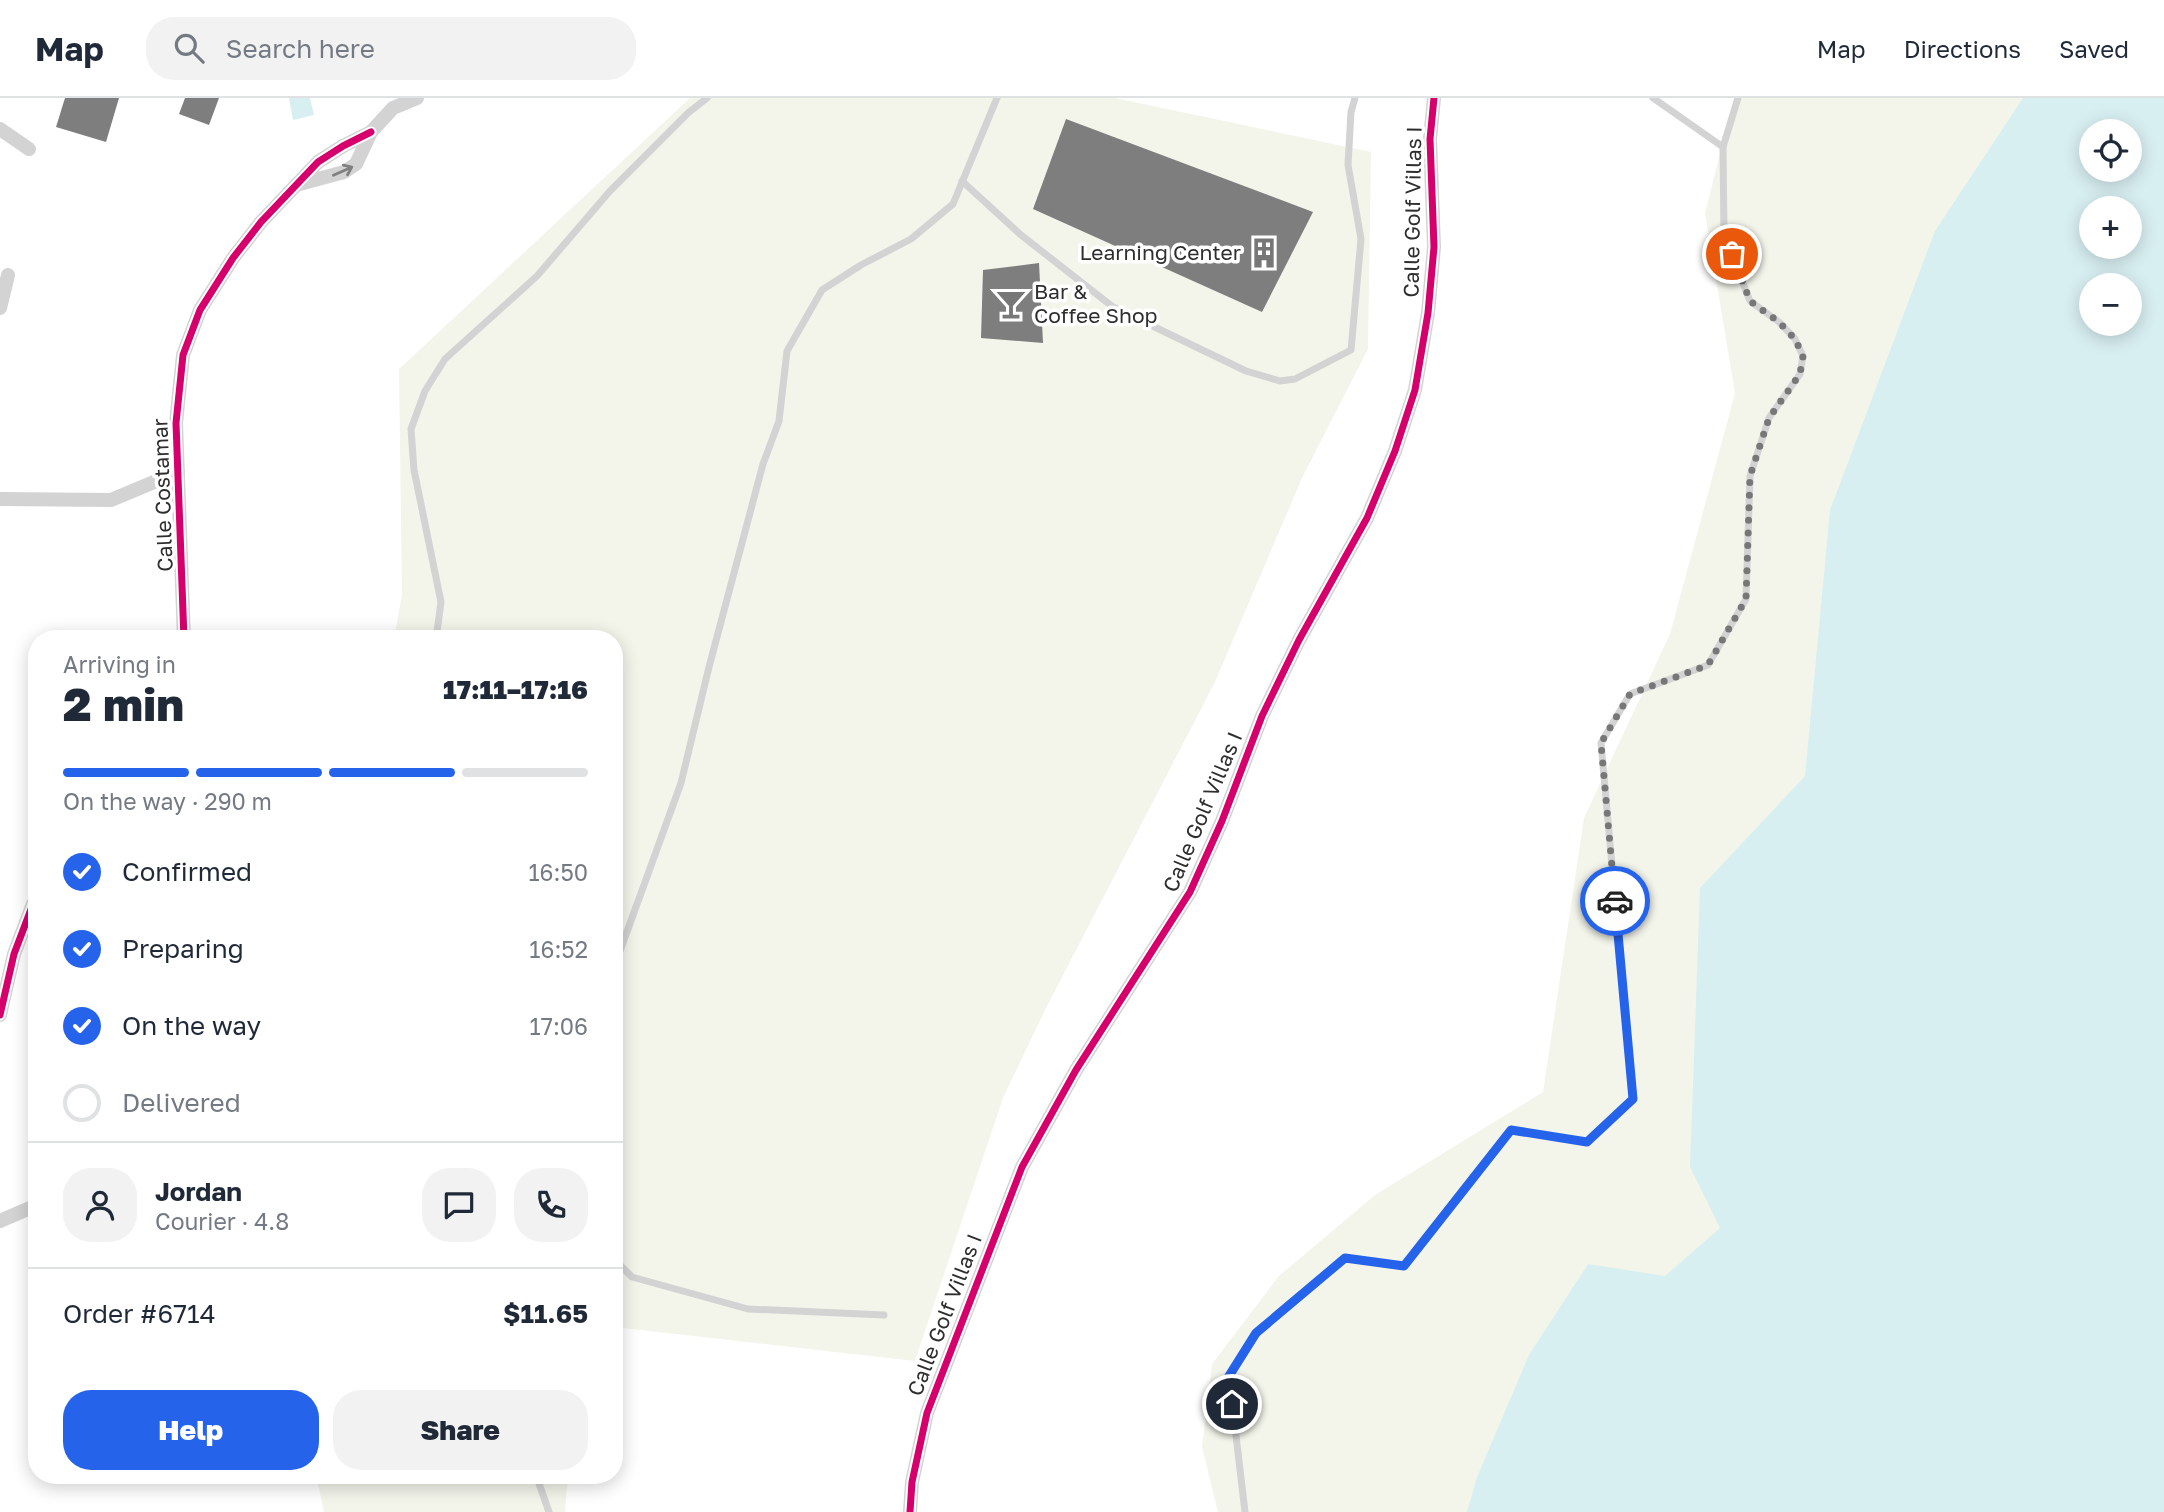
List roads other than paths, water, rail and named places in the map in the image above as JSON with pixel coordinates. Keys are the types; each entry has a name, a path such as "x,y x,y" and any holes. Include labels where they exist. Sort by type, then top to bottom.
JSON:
{"street":[{"name":"Calle Costamar","path":"295,186 344,172 356,164 371,132 393,103 417,98"},
{"name":"Calle Golf Villas I","path":"910,1512 912,1482 927,1413 1022,1167 1076,1070 1190,892 1222,821 1262,716 1298,639 1367,518 1395,451 1415,390 1428,313 1434,247 1430,139 1434,98"},
{"path":"0,129 29,149"},
{"name":"Calle Costamar","path":"184,630 176,423 183,355 200,310 233,258 261,222 318,162 371,132"},
{"path":"0,308 8,275"},
{"path":"0,499 111,500 178,472"},
{"path":"0,1015 14,954 28,917"},
{"path":"0,1221 28,1209"}],"lane":[{"path":"437,630 441,602 414,470 411,429 425,391 445,359 537,276 610,191 688,113 707,98"},
{"path":"623,942 681,783 763,464 779,421 787,351 822,290 861,265 911,239 953,204 997,98"},
{"path":"962,181 1021,235 1113,307 1246,370 1280,381 1294,379 1351,350 1361,239 1348,166 1354,98"},
{"path":"1653,98 1723,147"},
{"path":"1245,1512 1229,1376 1256,1333 1345,1258 1404,1266 1511,1130 1587,1142 1633,1099 1601,743 1630,694 1708,665 1746,599 1750,476 1769,418 1800,374 1803,356 1795,339 1779,322 1750,301 1724,235 1723,147 1738,98"},
{"path":"623,1268 632,1278 748,1308 884,1315"},
{"path":"539,1484 549,1512"}],"water":[{"path":"289,98 310,98 314,115 293,120"},
{"path":"2023,98 2164,98 2164,1512 1467,1512 1477,1477 1529,1355 1588,1264 1665,1276 1720,1228 1690,1167 1700,888 1805,776 1830,510 1935,231"}],"place":[{"name":"Learning Center","path":"1264,253"},
{"name":"Bar & Coffee Shop","path":"1011,304"}]}
